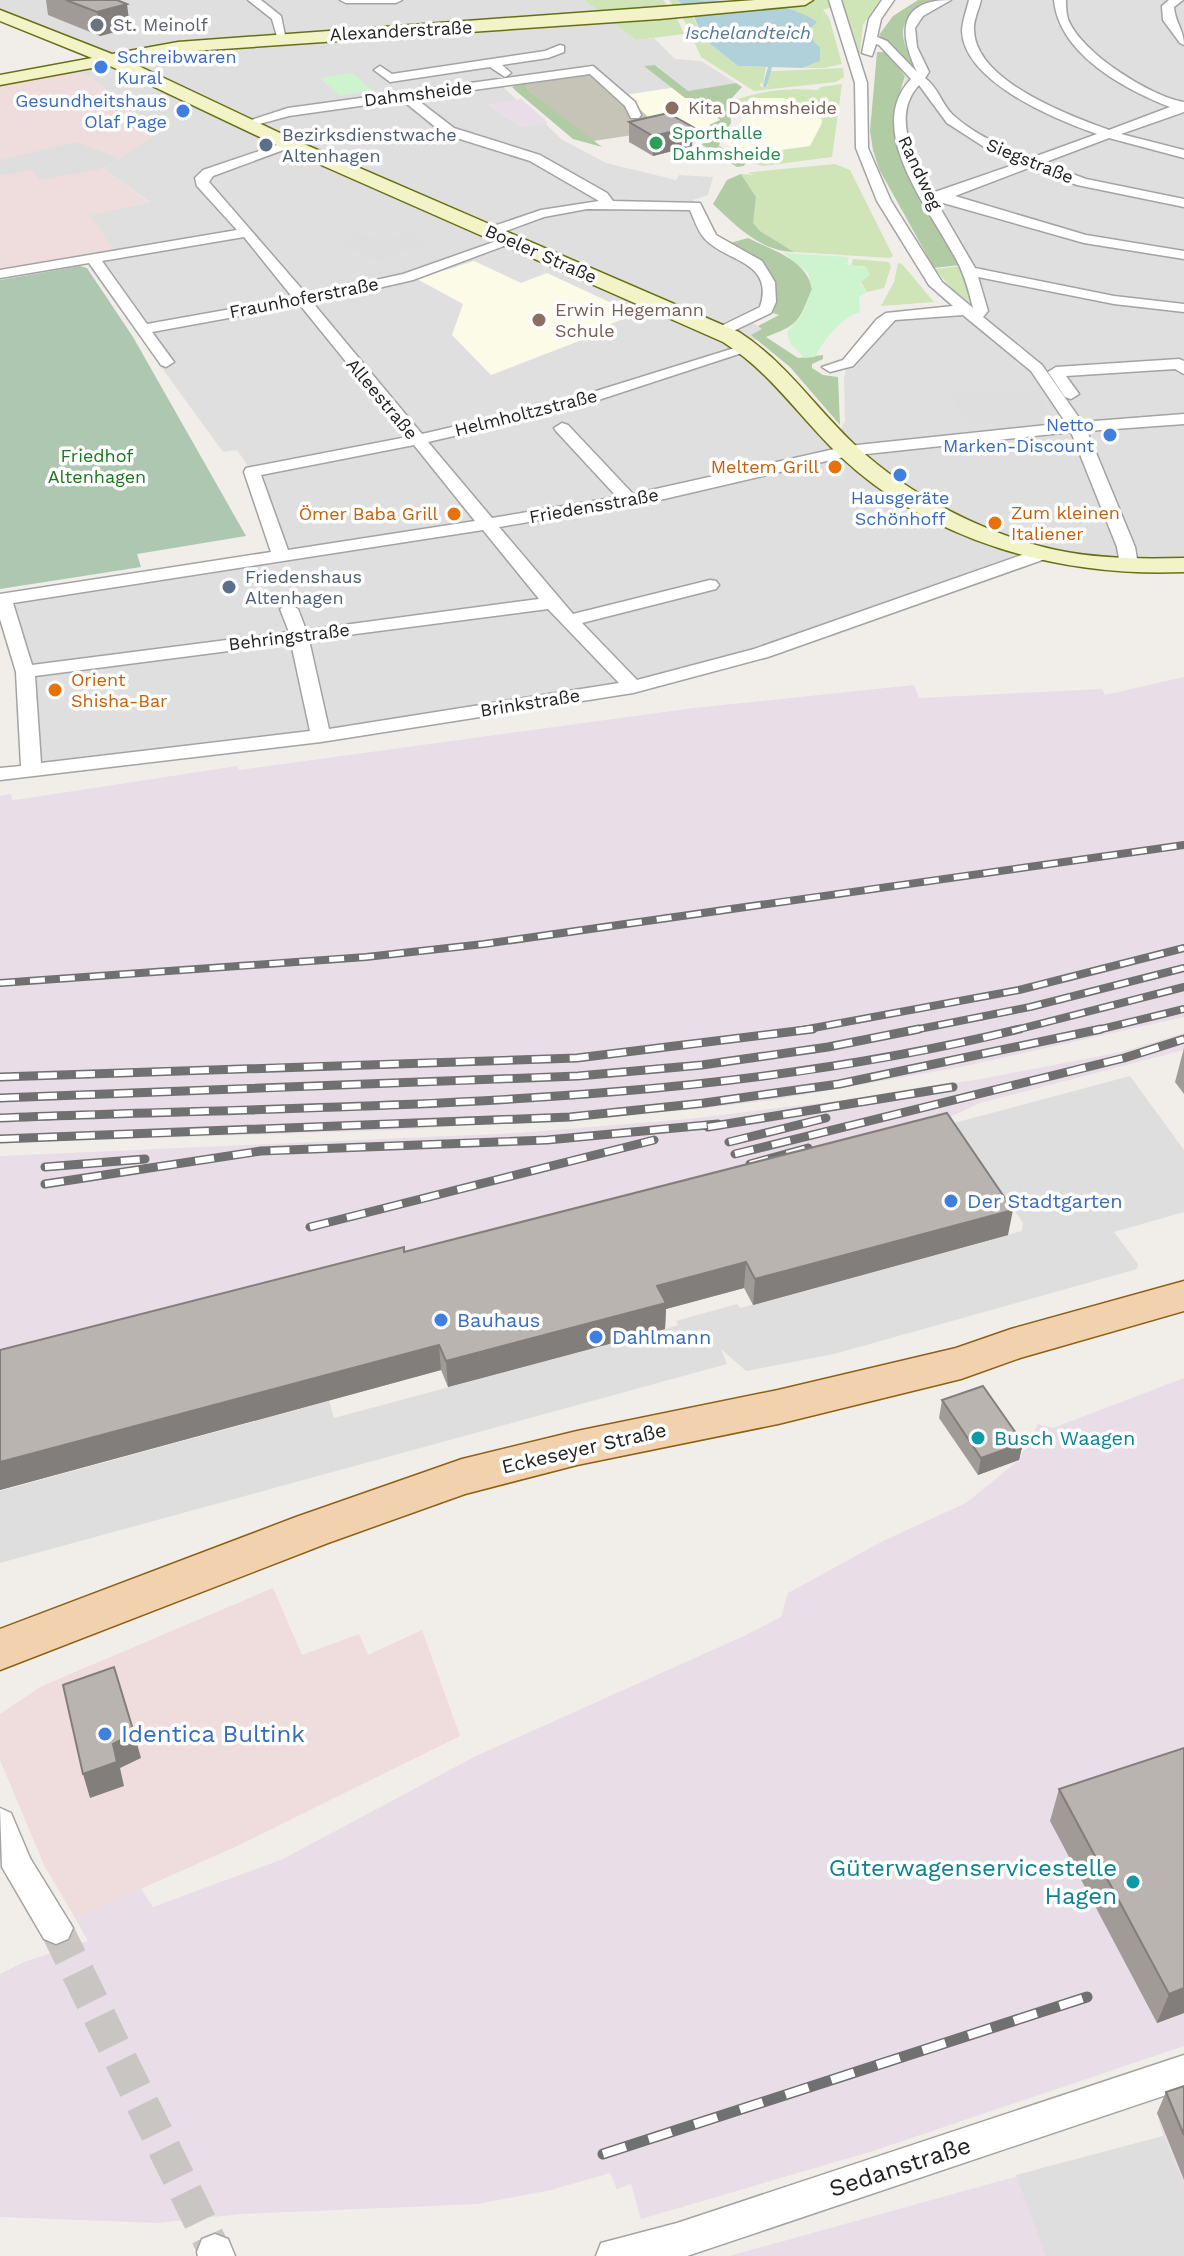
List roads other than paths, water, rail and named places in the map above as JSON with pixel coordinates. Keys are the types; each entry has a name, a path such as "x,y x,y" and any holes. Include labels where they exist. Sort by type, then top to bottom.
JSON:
{"main road":[{"name":"Eckeseyer Straße","path":"0,1650 312,1530 462,1477 577,1448 778,1407 961,1363 1011,1345 1184,1296"}],"street":[{"path":"255,0 277,18 282,38"},
{"path":"346,0 396,0"},
{"name":"Alexanderstraße","path":"0,80 169,48 620,17 805,0"},
{"path":"835,0 861,83 860,135 865,160 884,201 924,270 969,314 1037,368 1077,427 1126,547 1129,565"},
{"path":"857,71 867,62 879,10 888,0"},
{"path":"918,78 923,72 907,41 908,28 923,12 945,0"},
{"path":"975,0 967,20 968,36 978,57 990,71 1019,94 1108,135 1184,154"},
{"path":"1060,0 1061,20 1072,37 1095,58 1141,89 1183,107"},
{"path":"1177,0 1168,6 1169,20 1184,41"},
{"name":"Boeler Straße","path":"0,15 107,58 291,145 720,332 749,348 794,389 848,451 879,476 945,514 1042,554 1129,565 1184,565"},
{"name":"Siegstraße","path":"870,39 883,43 928,86 939,107 961,128 1000,151 1082,182 1184,203"},
{"path":"380,70 390,78 548,54 560,49"},
{"path":"492,63 514,80"},
{"name":"Dahmsheide","path":"245,124 288,112 593,70 631,105 635,115"},
{"name":"Randweg","path":"918,78 910,84 901,100 898,125 908,158 936,197 969,271 981,311 969,314"},
{"path":"406,97 449,131 535,158 602,196 608,204"},
{"path":"936,197 1031,165 1183,107"},
{"name":"Alleestraße","path":"291,145 202,178 203,186 247,232 301,302 552,603 633,687"},
{"path":"936,197 1084,239 1184,255"},
{"path":"490,232 541,214 608,204 693,205 710,237 757,264 768,282 769,302 766,310 720,332"},
{"path":"0,274 247,232"},
{"name":"Fraunhoferstraße","path":"141,329 301,302 408,277 510,241"},
{"path":"93,258 166,362"},
{"path":"969,271 1114,300 1184,308"},
{"path":"830,367 848,363 882,322 891,316 969,314"},
{"name":"Helmholtzstraße","path":"281,555 252,472 417,440 568,405 749,348"},
{"path":"1037,368 1184,358"},
{"path":"1184,369 1179,364 1056,372 1088,418 1184,412"},
{"name":"Friedensstraße","path":"25,672 3,599 629,500 848,451 1184,419"},
{"path":"562,428 629,500"},
{"name":"Brinkstraße","path":"0,774 321,736 633,687 761,653 1042,554"},
{"path":"569,621 710,585"},
{"name":"Behringstraße","path":"25,672 552,603"},
{"path":"289,609 299,635 321,736"},
{"path":"25,672 31,770"},
{"path":"0,1823 18,1867 56,1928"},
{"name":"Sedanstraße","path":"614,2256 677,2241 1184,2072"}],"water":[{"name":"Ischelandteich","path":"678,0 771,5 805,15 817,22 809,30 820,47 820,61 802,68 738,66 704,39 693,15"}],"waterway":[{"path":"765,85 770,67"}],"tunnel":[{"path":"56,1928 215,2252"}],"railway":[{"path":"0,983 366,957 484,944 1184,845"},
{"path":"798,1031 1019,990 1184,948"},
{"path":"909,1031 1030,1007 1184,968"},
{"path":"1019,1029 1184,987"},
{"path":"1093,1031 1184,1009"},
{"path":"798,1031 813,1029"},
{"path":"0,1098 578,1076 702,1065 828,1047 919,1029"},
{"path":"0,1118 384,1105 641,1090 768,1076 895,1056 1019,1029"},
{"path":"1012,1031 1019,1029"},
{"path":"0,1139 570,1117 704,1103 839,1084 1101,1029"},
{"path":"0,1077 577,1058 798,1031"},
{"path":"735,1154 1124,1058 1184,1039"},
{"path":"708,1127 953,1087"},
{"path":"729,1142 826,1118"},
{"path":"45,1184 261,1151 547,1140 718,1124"},
{"path":"310,1227 654,1140"},
{"path":"750,1164 808,1148"},
{"path":"45,1167 145,1159"},
{"path":"603,2154 1087,1997"}],"place":[{"name":"St. Meinolf","path":"97,25"},
{"name":"Schreibwaren Kural","path":"101,67"},
{"name":"Kita Dahmsheide","path":"672,108"},
{"name":"Gesundheitshaus Olaf Page","path":"183,111"},
{"name":"Sporthalle Dahmsheide","path":"656,143"},
{"name":"Bezirksdienstwache Altenhagen","path":"266,145"},
{"name":"Erwin Hegemann Schule","path":"539,320"},
{"name":"Netto Marken-Discount","path":"1110,435"},
{"name":"Meltem Grill","path":"835,467"},
{"name":"Hausgeräte Schönhoff","path":"900,475"},
{"name":"Ömer Baba Grill","path":"454,514"},
{"name":"Zum kleinen Italiener","path":"995,523"},
{"name":"Friedenshaus Altenhagen","path":"229,587"},
{"name":"Orient Shisha-Bar","path":"55,690"},
{"name":"Der Stadtgarten","path":"951,1201"},
{"name":"Bauhaus","path":"441,1320"},
{"name":"Dahlmann","path":"596,1337"},
{"name":"Busch Waagen","path":"978,1438"},
{"name":"Identica Bultink","path":"105,1734"},
{"name":"Güterwagenservicestelle Hagen","path":"1133,1882"}],"park label":[{"name":"Friedhof Altenhagen","path":"97,466"}]}
